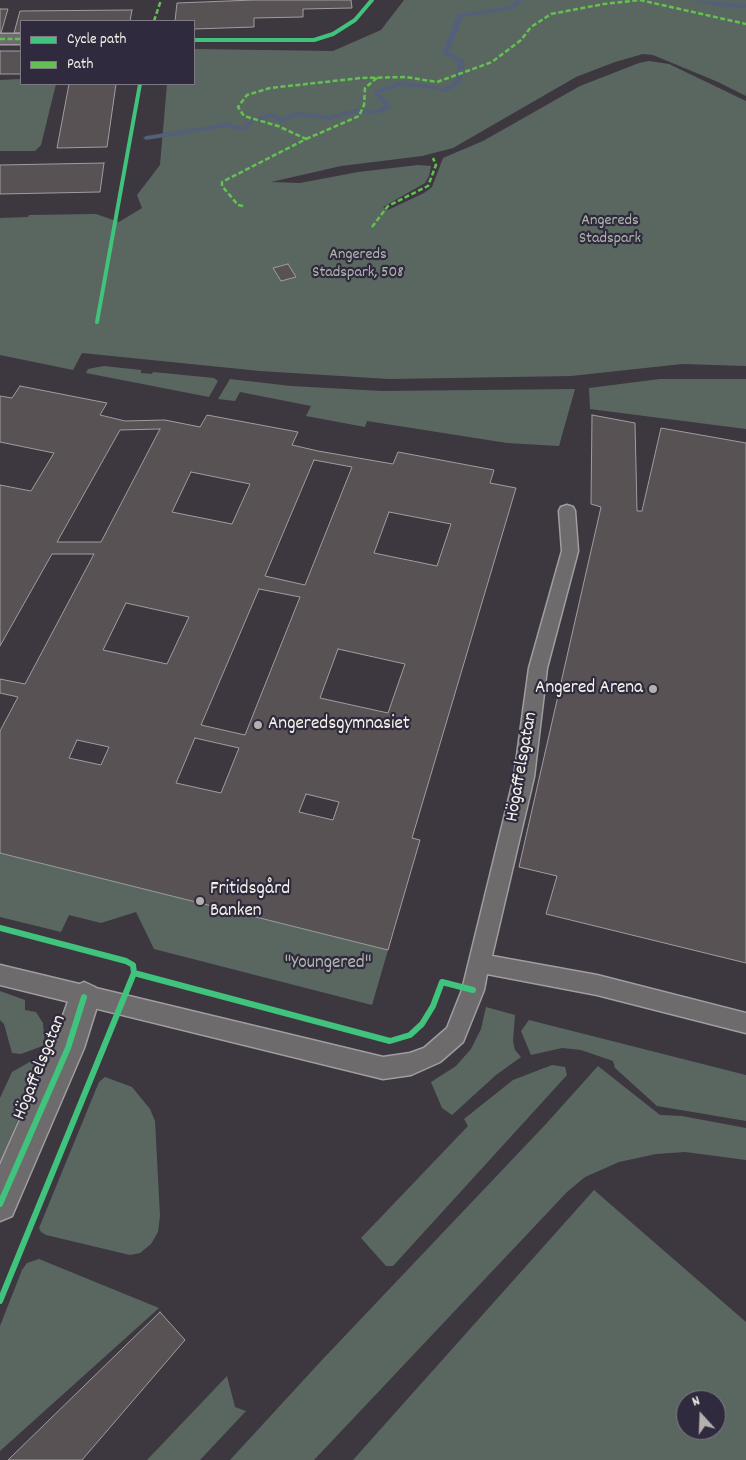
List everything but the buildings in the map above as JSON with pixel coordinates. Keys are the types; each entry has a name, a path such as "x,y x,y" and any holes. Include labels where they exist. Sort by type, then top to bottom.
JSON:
{"street":[{"path":"0,39 20,40"},
{"name":"Högaffelsgatan","path":"0,1204 68,1048 84,997"}],"lane":[{"name":"Högaffelsgatan","path":"120,1006 384,1068 411,1064 432,1055 455,1035 473,990 524,777 538,668 570,551 567,511"},
{"path":"478,963 597,985 746,1023"},
{"path":"0,975 120,1006"}],"green space":[{"name":"Angereds Stadspark","path":"404,0 746,0 746,96 718,82 653,55 643,54 615,62 576,77 453,148 422,156 341,166 271,182 300,183 358,172 418,165 431,166 425,183 383,207 388,210 424,193 432,187 443,158 483,141 580,86 639,63 649,61 669,64 746,101 746,366 682,364 571,376 389,379 260,371 82,353 73,370 0,355 0,218 28,217 29,215 96,214 119,222 142,208 137,195 160,165 167,85 195,85 195,49 333,51 381,30"},
{"path":"20,79 20,85 56,85 41,145 35,151 0,151 0,80"},
{"path":"104,366 141,370 141,373 152,374 153,372 214,378 218,381 209,397 86,373 88,369"},
{"path":"230,379 291,386 382,391 575,389 559,446 507,443 367,421 365,427 306,416 311,406 240,392 235,401 218,399"},
{"path":"660,379 746,379 746,429 590,409 589,388"},
{"name":"\"Youngered\"","path":"0,853 388,950 372,1005 154,949 136,912 101,923 69,915 61,932 0,917"},
{"path":"0,991 25,1000 25,1010 36,1012 43,1023 45,1045 21,1054 12,1053 4,1024 0,1020"},
{"path":"486,1007 515,1015 513,1041 515,1050 521,1057 496,1075 452,1115 442,1108 431,1082 456,1066 471,1049 481,1029"},
{"path":"529,1020 746,1075 746,1121 657,1106 615,1068 613,1061 581,1050 562,1048 531,1055 521,1031"},
{"path":"35,1059 43,1060 0,1162 0,1098 12,1072"},
{"path":"552,1065 565,1067 567,1075 393,1266 386,1266 361,1238 468,1126 464,1119 513,1080"},
{"path":"598,1066 660,1115 682,1116 746,1128 746,1160 685,1152 656,1154 619,1162 585,1177 567,1192 314,1460 230,1460 545,1125"},
{"path":"105,1077 132,1087 150,1109 155,1121 160,1216 158,1232 151,1244 140,1253 130,1255 46,1235 39,1228 99,1082"},
{"path":"594,1190 746,1322 746,1460 353,1460"},
{"path":"39,1259 159,1308 0,1451 0,1326 22,1270 27,1263"},
{"path":"227,1376 235,1407 246,1411 200,1460 147,1460"}],"waterway":[{"path":"146,138 227,125 244,129 254,120 272,115 282,121 297,114 329,118 355,111 377,112 389,107 376,92 399,84 427,86 443,91 458,83 462,61 445,53 460,15 512,8 520,0"},
{"path":"693,0 714,4 746,6"}],"marked path":[{"path":"154,20 161,0"},
{"path":"243,206 238,205 222,186 222,182 306,139 278,126 244,116 238,107 247,95 270,88 361,78 406,77 437,82 492,62 521,40 531,27 551,14 604,4 640,0 746,24"},
{"path":"0,39 20,39"},
{"path":"306,139 359,116 364,105 365,88 378,77"},
{"path":"372,227 388,206 428,186 436,165 433,158"}],"cycle path":[{"path":"195,40 314,40 333,34 355,20 372,0"},
{"path":"97,322 140,85"},
{"path":"0,928 126,961 133,965 134,973 390,1041 410,1035 422,1024 433,1006 442,982 473,990"},
{"path":"0,1301 134,973"},
{"path":"0,1204 68,1048 84,997"}],"place":[{"name":"Angered Arena","path":"653,689"},
{"name":"Angeredsgymnasiet","path":"258,725"},
{"name":"Fritidsgård Banken","path":"200,901"}],"park label":[{"name":"Angereds Stadspark, 508","path":"358,265"}]}
